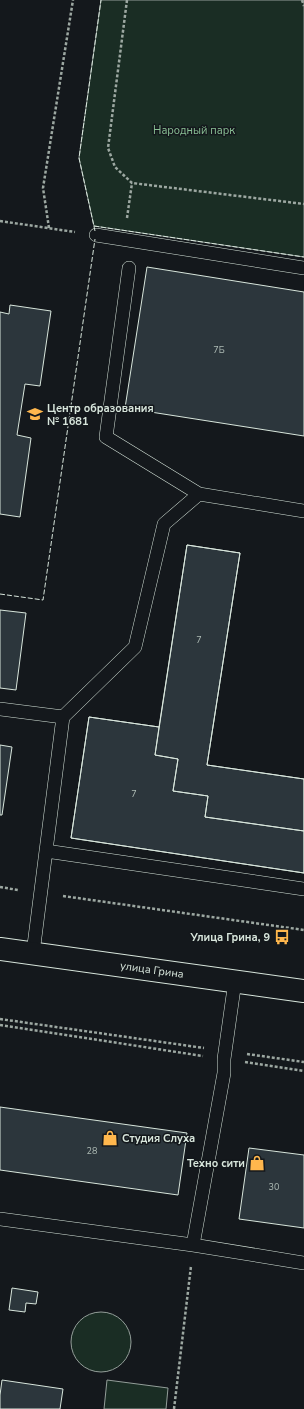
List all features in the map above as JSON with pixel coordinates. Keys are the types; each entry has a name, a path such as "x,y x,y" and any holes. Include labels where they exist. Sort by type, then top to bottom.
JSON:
{"street":[{"name":"улица Грина","path":"0,949 304,991"}],"lane":[{"path":"96,235 304,268"},
{"path":"129,268 106,437 199,494 304,511"},
{"path":"33,953 63,718 136,647 164,524 199,494"},
{"path":"0,709 63,718"},
{"path":"46,851 304,889"},
{"path":"194,1245 224,1073 224,1055 235,981"},
{"path":"0,1219 194,1245 304,1263"}],"path":[{"path":"49,228 43,188 73,0"},
{"path":"127,0 108,148 115,167 132,183 304,204"},
{"path":"302,0 304,6"},
{"path":"0,221 96,235"},
{"path":"0,887 304,930"},
{"path":"0,1019 224,1055 304,1071"},
{"path":"0,1025 224,1055 304,1062"},
{"path":"174,1409 194,1245"}],"green space":[{"name":"Народный парк","path":"101,0 304,0 304,257 94,226 79,158"},
{"path":"95,1312 107,1312 123,1320 129,1330 131,1342 129,1354 123,1364 107,1372 95,1372 79,1364 71,1348 71,1336 79,1320"},
{"path":"107,1380 168,1388 166,1409 104,1409"}],"building":[{"path":"147,267 304,292 304,436 125,408"},
{"path":"10,305 51,311 40,386 25,384 17,435 31,438 20,517 0,514 0,312 9,314"},
{"path":"187,545 240,553 207,765 304,779 304,831 205,817 208,796 173,791 178,759 155,755"},
{"path":"187,545 240,553 207,765 304,779 304,873 71,838 89,717 159,727"},
{"path":"0,610 26,613 16,690 0,688"},
{"path":"89,717 159,727 155,755 178,759 173,791 208,796 205,817 304,831 304,873 71,838"},
{"path":"0,745 12,747 2,815 0,815"},
{"path":"0,1107 187,1133 178,1195 0,1170"},
{"path":"249,1148 304,1155 304,1228 239,1219"},
{"path":"12,1288 38,1292 36,1304 26,1303 25,1312 9,1310"},
{"path":"2,1380 63,1389 60,1409 0,1409"}],"fence":[{"path":"95,231 79,158 101,0"},
{"path":"94,226 304,257"},
{"path":"0,594 43,600 95,239"}],"place":[{"name":"Центр образования № 1681","path":"35,414"},
{"name":"Улица Грина, 9","path":"282,937"},
{"name":"Студия Слуха","path":"110,1138"},
{"name":"Техно сити","path":"257,1163"}]}
